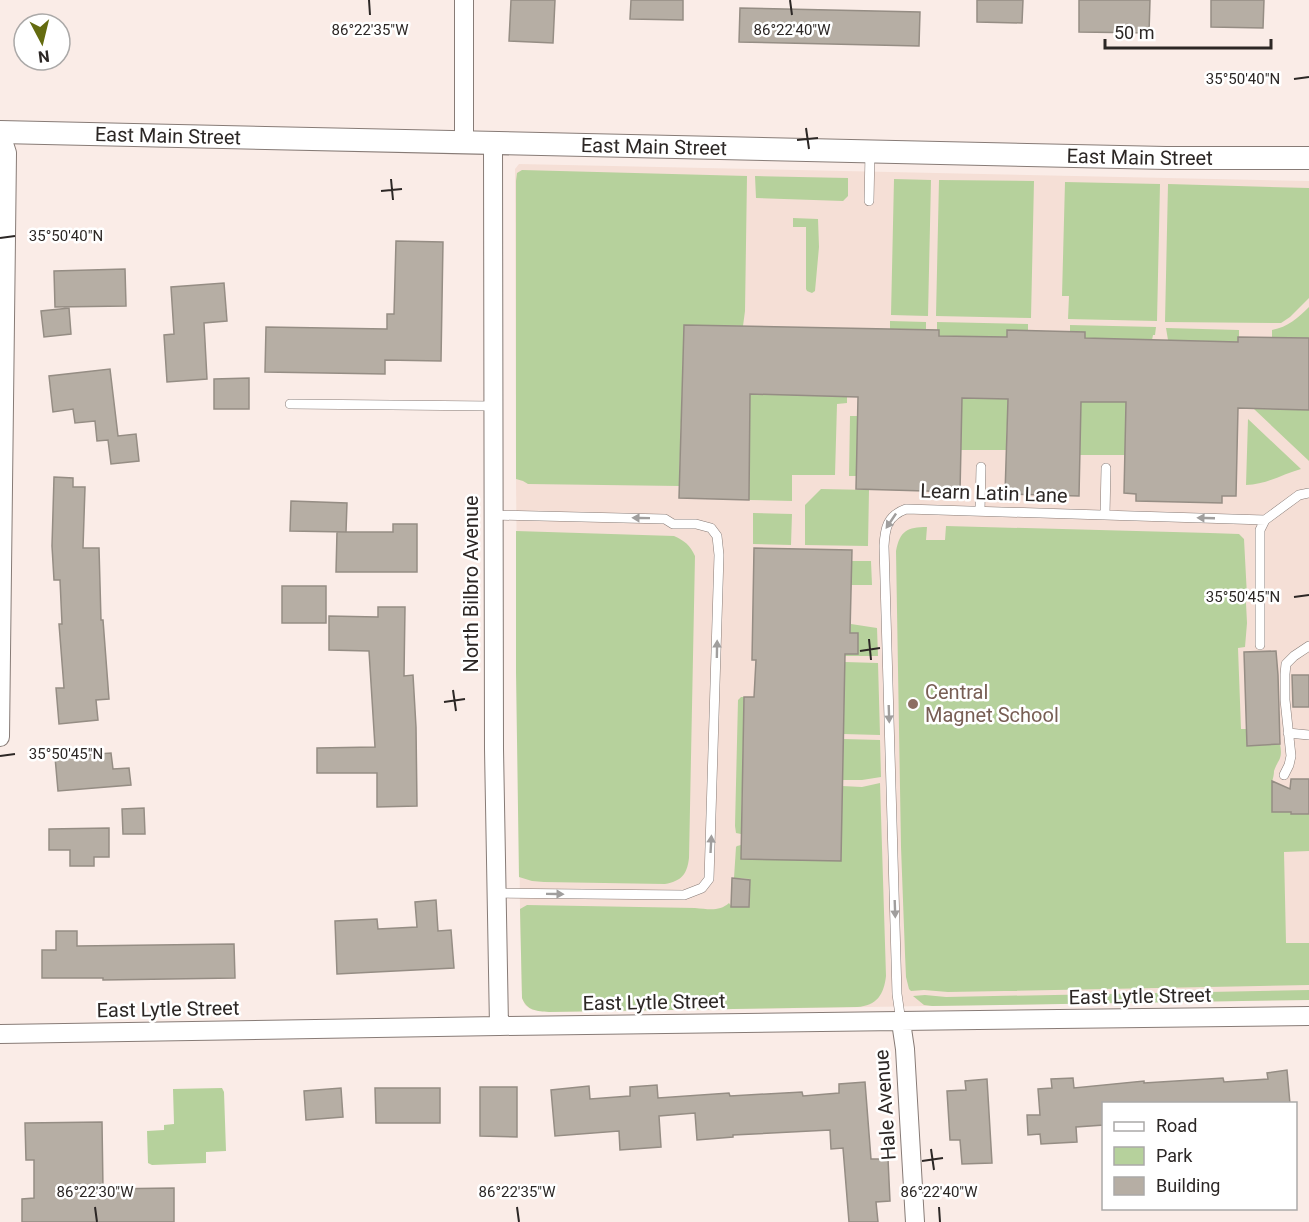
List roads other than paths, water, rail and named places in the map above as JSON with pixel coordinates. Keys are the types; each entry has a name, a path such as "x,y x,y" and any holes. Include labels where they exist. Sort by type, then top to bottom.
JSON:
{"street":[{"path":"464,0 464,142"},
{"path":"0,132 7,153 0,737"},
{"name":"East Main Street","path":"0,132 1166,158 1309,158"},
{"name":"North Bilbro Avenue","path":"493,143 494,749 499,1026"},
{"name":"East Lytle Street","path":"0,1034 1309,1017"},
{"name":"Hale Avenue","path":"901,1022 905,1049 915,1222"}],"lane":[{"path":"868,201 870,152"},
{"path":"290,404 493,406"},
{"path":"980,511 981,467"},
{"path":"1105,515 1106,468"},
{"path":"1260,645 1260,530 1265,520 1299,495 1309,493"},
{"name":"Learn Latin Lane","path":"901,1022 897,994 885,582 885,530 891,518 897,512 906,509 1265,520"},
{"path":"494,515 665,519 673,524 696,524 711,528 717,536 719,555 709,879 702,888 684,895 496,893"},
{"path":"1284,775 1290,765 1291,756 1285,700 1286,664 1309,646"},
{"path":"1288,733 1309,735"}],"place":[{"name":"Central Magnet School","path":"913,704"}]}
